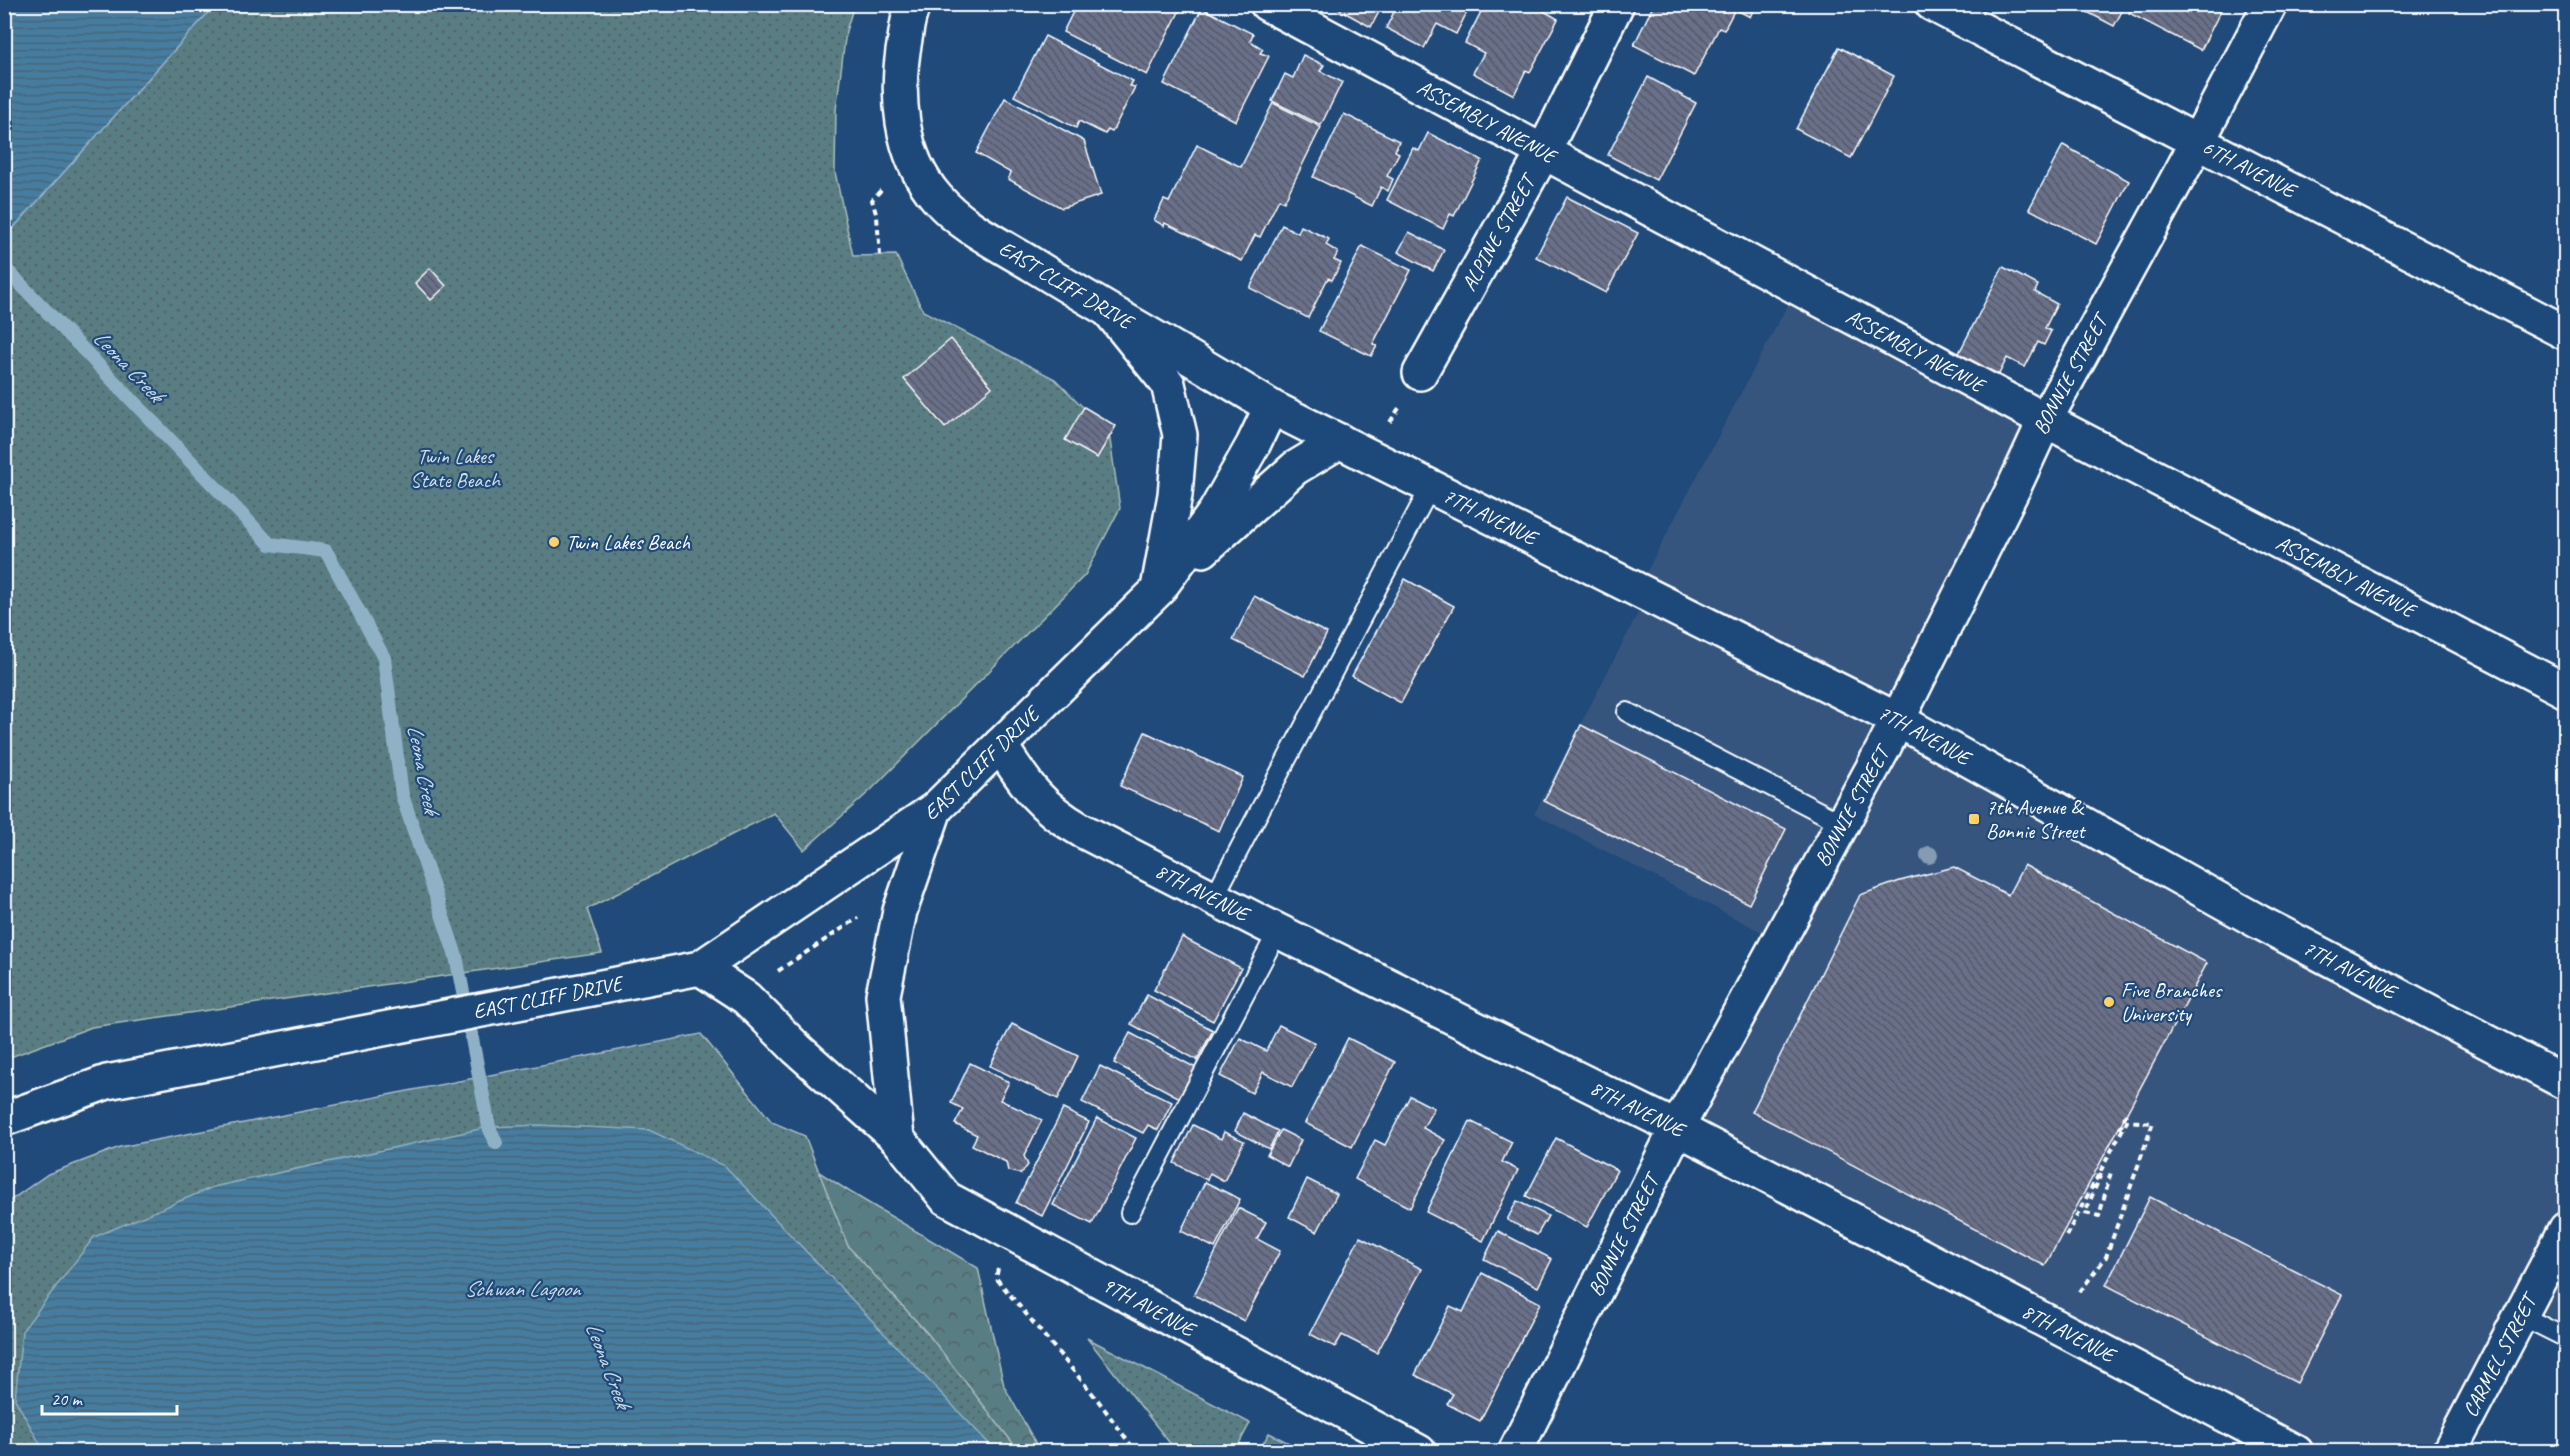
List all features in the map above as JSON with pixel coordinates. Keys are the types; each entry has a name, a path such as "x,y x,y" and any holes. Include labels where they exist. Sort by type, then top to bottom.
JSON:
{"street":[{"name":"EAST CLIFF DRIVE","path":"4,1119 107,1082 700,968 935,809 1158,590 1215,512 1253,445 1271,407 967,224 937,198 916,165 900,114 901,62 910,12 914,4"},
{"name":"ASSEMBLY AVENUE","path":"1267,4 2045,420 2565,691"},
{"name":"ALPINE STREET","path":"1420,373 1543,153 1617,4"},
{"name":"6TH AVENUE","path":"1932,4 2565,333"},
{"name":"BONNIE STREET","path":"1515,1452 1677,1128 1898,720 2045,420 2198,141 2270,4"},
{"path":"1110,312 1168,384 1180,435 1175,495 1158,590"},
{"name":"7TH AVENUE","path":"1271,407 1898,720 2259,922 2565,1083"},
{"path":"1158,590 1295,468 1354,448"},
{"name":"8TH AVENUE","path":"1000,746 1029,790 1061,818 1278,931 1677,1128 2296,1452"},
{"path":"897,1138 883,995 900,911 935,809"},
{"name":"9TH AVENUE","path":"700,968 746,998 797,1048 897,1138 946,1198 1419,1452"},
{"name":"CARMEL STREET","path":"2449,1452 2565,1229"}],"lane":[{"path":"1214,897 1431,486"},
{"path":"1627,712 1843,824"},
{"path":"1130,1213 1278,931"},
{"path":"2520,1315 2565,1338"}],"path":[{"path":"880,255 878,217 872,200 885,185"},
{"path":"1354,448 1420,373"},
{"path":"778,971 866,912"},
{"path":"2111,1172 2099,1216 2085,1213 2126,1114"},
{"path":"2055,1324 2106,1257 2153,1123 2127,1121 2066,1236"},
{"path":"1007,1231 996,1278 1096,1399 1136,1452"}],"shaded area":[{"path":"1794,293 2047,424 1893,722 2565,1070 2565,1324 2527,1304 2450,1451 2277,1451 1675,1142 1779,941 1534,814 1647,596 1637,590"}],"green space":[{"name":"Twin Lakes State Beach","path":"215,5 854,5 846,31 836,110 835,172 853,256 896,255 923,311 1055,379 1109,433 1120,508 1085,575 871,790 804,850 774,813 587,909 602,953 92,1027 5,1059 5,237"},
{"name":"Schwan Lagoon","path":"701,1034 772,1122 805,1136 848,1246 928,1334 1019,1451 5,1451 4,1205 48,1174 120,1147"},
{"name":"Schwan Lagoon","path":"717,1106 850,1192 978,1268 1004,1386 1040,1451 5,1452"},
{"path":"1087,1338 1250,1423 1235,1451 1176,1451"},
{"path":"1269,1433 1305,1451 1259,1451"}],"water":[{"path":"4,5 215,5 5,237"},
{"name":"Schwan Lagoon","path":"538,1125 649,1130 725,1166 996,1451 44,1451 15,1399 22,1331 94,1237 213,1187 489,1127"}],"building":[{"path":"1077,4 1183,4 1147,75 1063,32"},
{"path":"1329,4 1383,4 1371,27"},
{"path":"1398,4 1471,4 1456,34 1437,24 1424,48 1386,28"},
{"path":"1485,4 1532,4 1558,19 1530,72 1526,70 1514,95 1473,73 1484,53 1465,43"},
{"path":"1654,4 1756,4 1750,17 1735,9 1724,30 1719,28 1694,76 1634,45"},
{"path":"2072,4 2126,4 2114,26"},
{"path":"2133,4 2224,4 2201,50 2129,13"},
{"path":"1202,8 1253,34 1250,41 1263,49 1260,53 1269,56 1236,121 1164,84"},
{"path":"1045,36 1133,81 1130,86 1135,87 1112,132 1108,130 1105,134 1079,121 1076,128 1014,96"},
{"path":"1839,47 1894,76 1851,158 1796,129"},
{"path":"1303,55 1324,65 1320,71 1342,82 1321,125 1272,101 1285,74 1293,78"},
{"path":"1648,77 1696,103 1656,180 1608,155"},
{"path":"1005,98 1084,141 1101,195 1062,208 1008,179 1011,173 976,153"},
{"path":"1273,103 1321,127 1284,202 1279,199 1260,237 1255,235 1242,261 1165,223 1164,226 1154,220 1164,200 1169,202 1197,145 1241,167"},
{"path":"1344,114 1399,141 1395,151 1399,153 1387,176 1393,179 1388,191 1381,187 1372,206 1313,177"},
{"path":"1428,133 1482,160 1454,216 1450,214 1443,229 1387,200 1413,148 1419,151"},
{"path":"2063,145 2129,181 2096,244 2029,209"},
{"path":"1567,197 1638,233 1606,293 1536,257"},
{"path":"1282,225 1298,233 1301,226 1329,239 1326,245 1338,252 1334,260 1341,263 1332,280 1328,278 1308,318 1250,288"},
{"path":"1409,232 1444,250 1433,271 1398,252"},
{"path":"1362,246 1411,270 1373,344 1377,346 1371,356 1319,331"},
{"path":"2003,267 2038,285 2035,292 2057,304 2045,328 2051,331 2044,345 2038,342 2025,367 2007,358 1998,376 1958,355"},
{"path":"430,268 446,286 431,300 415,283"},
{"path":"951,339 992,387 945,428 904,379"},
{"path":"1084,407 1116,426 1097,458 1065,440"},
{"path":"1405,579 1454,606 1401,703 1352,676"},
{"path":"1254,596 1327,633 1305,676 1233,640"},
{"path":"1581,725 1786,829 1749,904 1544,801"},
{"path":"1145,732 1243,777 1219,831 1120,786"},
{"path":"2024,865 2207,963 2045,1266 1752,1112 1860,895 1900,881 1954,867 2008,895"},
{"path":"1182,937 1241,968 1213,1021 1154,990"},
{"path":"1147,995 1213,1030 1197,1060 1131,1024"},
{"path":"1012,1024 1078,1056 1058,1099 990,1066"},
{"path":"1279,1025 1315,1043 1292,1087 1263,1072 1252,1093 1220,1076 1240,1038 1266,1051"},
{"path":"1130,1033 1196,1068 1180,1098 1114,1063"},
{"path":"1348,1038 1395,1062 1352,1147 1305,1123"},
{"path":"970,1063 1009,1082 1000,1100 1042,1120 1024,1156 1028,1165 1021,1174 1008,1171 1006,1162 972,1145 977,1135 955,1124 963,1109 951,1103"},
{"path":"1100,1066 1172,1102 1158,1130 1148,1125 1143,1133 1082,1102"},
{"path":"1410,1096 1434,1108 1423,1128 1445,1140 1410,1208 1355,1179 1375,1140 1385,1145"},
{"path":"1063,1109 1089,1122 1042,1216 1016,1203"},
{"path":"1243,1113 1278,1131 1269,1149 1235,1131"},
{"path":"1097,1118 1136,1138 1092,1224 1053,1205"},
{"path":"1470,1121 1512,1142 1502,1162 1518,1170 1483,1241 1426,1212"},
{"path":"1193,1125 1221,1139 1224,1132 1244,1141 1224,1181 1210,1173 1207,1180 1174,1163"},
{"path":"1281,1130 1301,1140 1288,1167 1267,1155"},
{"path":"1556,1138 1617,1170 1587,1227 1526,1196"},
{"path":"1307,1179 1337,1194 1317,1232 1289,1217"},
{"path":"1205,1182 1240,1199 1215,1248 1181,1231"},
{"path":"2150,1197 2342,1295 2297,1383 2106,1285"},
{"path":"1517,1201 1548,1216 1537,1235 1507,1220"},
{"path":"1238,1208 1266,1222 1257,1239 1280,1251 1244,1321 1194,1295"},
{"path":"1498,1231 1552,1259 1538,1287 1484,1259"},
{"path":"1360,1237 1422,1269 1377,1353 1342,1335 1335,1347 1310,1334"},
{"path":"1482,1273 1540,1303 1480,1421 1447,1404 1453,1394 1415,1375 1450,1306 1463,1312"}],"waterway":[{"name":"Leona Creek","path":"4,267 270,544 326,551 384,658 402,795 456,956 489,1127 496,1143"}],"place":[{"name":"Twin Lakes Beach","path":"554,542"},
{"name":"7th Avenue & Bonnie Street","path":"1974,819"},
{"name":"Five Branches University","path":"2109,1002"}]}
